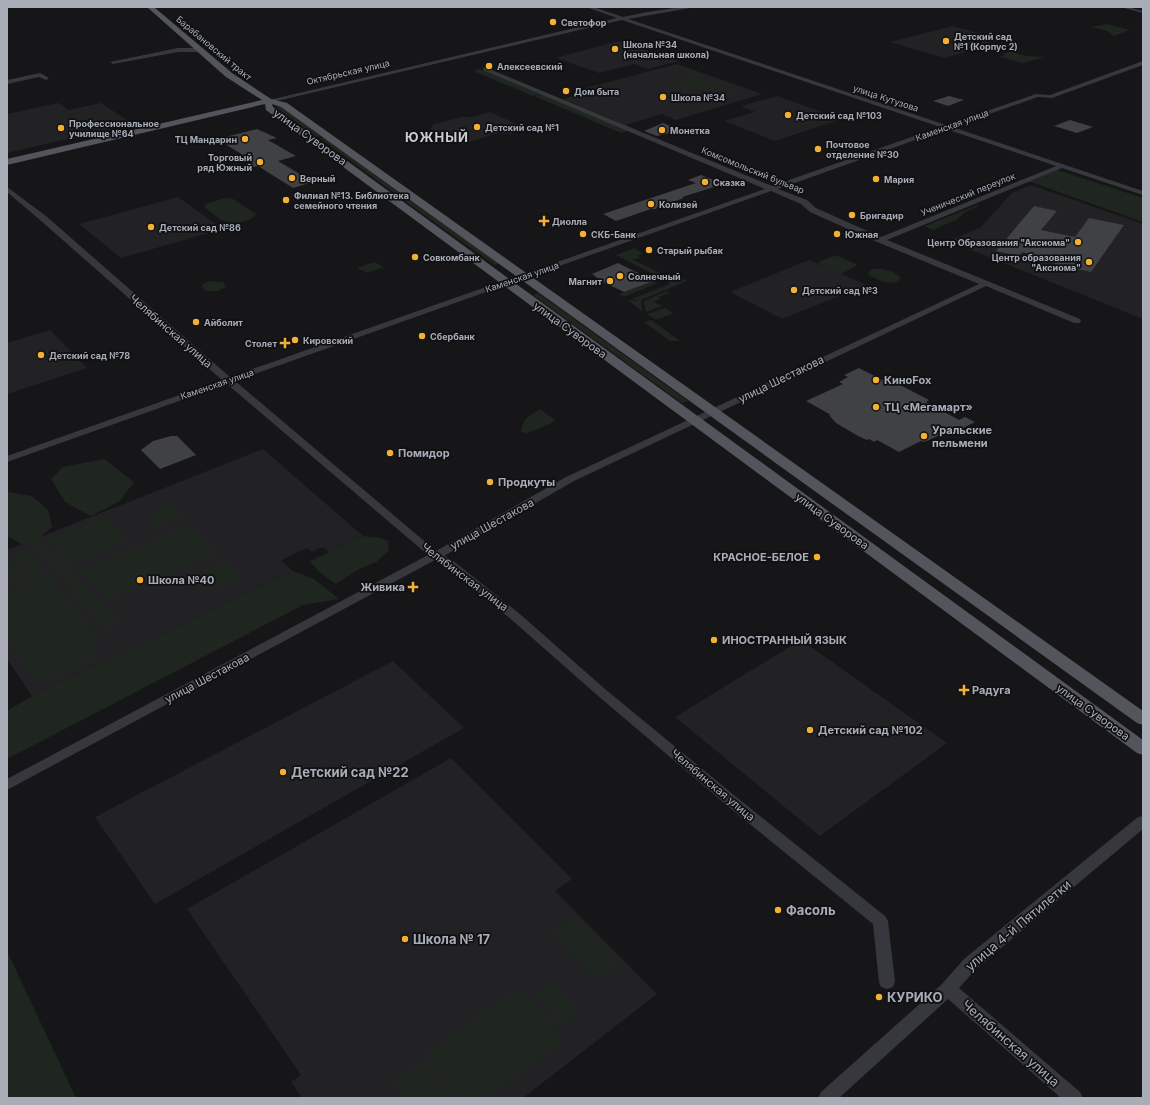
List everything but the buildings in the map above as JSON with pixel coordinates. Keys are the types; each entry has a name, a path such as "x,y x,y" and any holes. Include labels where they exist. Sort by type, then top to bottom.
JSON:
{"main road":[{"name":"Барабановский тракт","path":"150,7 229,75 268,101"},
{"name":"Октябрьская улица","path":"7,162 268,101"},
{"name":"улица Суворова","path":"1143,719 284,105 268,101 269,108 1143,749"}],"street":[{"name":"улица Кутузова","path":"588,7 1143,193"},
{"name":"Октябрьская улица","path":"268,101 656,11 682,10 694,7"},
{"path":"1122,7 1143,12"},
{"path":"113,62 178,50 200,50"},
{"name":"Каменская улица","path":"1038,95 1050,97 1143,63"},
{"name":"Комсомольский бульвар","path":"485,69 804,202 813,210 881,240 1077,321"},
{"path":"7,82 40,75 46,78"},
{"name":"Каменская улица","path":"7,459 1038,95 1037,93 1045,91"},
{"name":"Ученический переулок","path":"881,240 1062,166"},
{"name":"Челябинская улица","path":"7,189 49,223 228,380 435,556 447,561 517,618 729,799 880,921 887,982"},
{"name":"улица Шестакова","path":"7,785 435,556 570,479 987,283"},
{"name":"улица 4-й Пятилетки","path":"826,1098 948,988 970,964 1143,821"},
{"name":"Челябинская улица","path":"948,988 1074,1098"}],"shaded area":[{"path":"1107,24 1130,30 1114,36 1107,31 1091,27"},
{"name":"Детский сад №1 (Корпус 2)","path":"952,26 1001,39 966,49 966,52 944,58 890,42"},
{"name":"Школа №34 (начальная школа)","path":"618,41 679,61 648,69 634,64 599,73 556,58"},
{"path":"1010,51 1026,56 1045,57 1023,63 1000,57 1005,55 1002,54"},
{"name":"Школа №34","path":"677,64 762,94 676,120 662,114 625,125 563,99 588,92 582,89"},
{"path":"479,69 542,94 533,96 473,71"},
{"path":"682,69 748,94 746,95 733,90 727,95 719,96 709,95 699,93 662,79 668,80 674,75 688,74 679,70","holes":["679,75 695,76 728,88 729,91 724,94 709,94 693,90 672,80 674,77"]},
{"path":"688,77 696,78 719,86 719,88 703,91 676,81"},
{"path":"543,94 630,130 621,133 534,96"},
{"name":"Детский сад №103","path":"777,96 842,119 775,141 724,121 755,112 741,106"},
{"name":"Профессиональное училище №64","path":"58,103 69,110 101,103 133,124 7,153 7,114"},
{"path":"281,107 322,136 317,137 276,108"},
{"name":"Детский сад №1","path":"490,112 528,129 510,134 499,133 462,144 430,129 434,124"},
{"path":"324,137 397,191 500,263 495,265 413,207 320,138"},
{"path":"1058,170 1143,198 1143,222 1028,181"},
{"path":"1031,185 1143,224 1143,319 949,241 981,227 1012,193"},
{"name":"Детский сад №86","path":"178,197 223,229 121,258 79,224"},
{"path":"225,198 233,199 256,214 254,217 245,221 233,223 219,218 204,207 206,204"},
{"path":"978,205 979,206 965,212 956,220 933,230 925,226"},
{"path":"635,248 643,254 638,256 640,258 632,259 666,276 661,278 616,255"},
{"path":"835,255 856,264 856,266 841,274 817,263"},
{"name":"Детский сад №3","path":"809,260 867,285 782,319 730,292"},
{"path":"374,262 384,267 367,273 357,268"},
{"path":"873,269 888,270 901,278 898,281 889,283 880,281 868,274 869,271"},
{"path":"675,274 687,281 641,300 642,311 627,300 640,301 632,299 670,284 663,279 668,277 681,283 670,277"},
{"path":"208,281 223,282 226,287 218,291 206,291 201,286"},
{"path":"654,281 656,284 623,297 619,294"},
{"path":"667,291 669,293 659,297 660,299 654,302 662,306 646,312 644,301"},
{"path":"538,293 688,401 682,403 533,295"},
{"path":"665,308 674,313 656,320 647,314"},
{"path":"651,320 680,341 670,341 644,322"},
{"name":"Детский сад №78","path":"50,330 87,368 7,394 7,343"},
{"path":"540,409 555,420 552,423 525,434 521,430 525,419"},
{"name":"Школа №40","path":"263,449 363,536 329,552 323,547 312,552 307,548 281,560 293,571 32,696 7,659 7,550"},
{"path":"104,459 134,482 120,501 91,516 65,502 51,479 63,467"},
{"path":"7,492 32,496 48,510 52,527 37,540 115,617 114,627 104,626 34,545 21,544 7,536"},
{"path":"169,503 182,517 155,528 147,520 163,513 158,508"},
{"path":"107,516 128,540 68,565 48,540"},
{"path":"189,525 216,553 107,600 81,571"},
{"path":"363,536 381,538 388,541 389,550 376,562 359,569 336,584 319,572 310,561"},
{"path":"25,549 97,638 97,649 92,658 85,665 60,676 37,676 29,671 7,640 7,593 37,581 15,553"},
{"path":"224,561 242,578 220,588 204,570"},
{"path":"19,563 30,579 14,585 7,576 7,568"},
{"path":"293,571 314,579 339,599 303,605 7,759 7,711 32,696"},
{"name":"Детский сад №102","path":"801,640 947,743 820,836 675,717"},
{"name":"Детский сад №22","path":"393,661 464,728 155,904 95,817"},
{"name":"Школа № 17","path":"451,758 572,879 555,891 657,994 523,1098 302,1098 291,1082 301,1075 187,909"},
{"path":"575,918 619,963 597,979 554,933"},
{"path":"7,951 76,1098 7,1098"},
{"path":"551,983 578,1012 562,1025 534,994"},
{"path":"519,988 565,1040 487,1098 459,1098 425,1055"},
{"path":"423,1061 453,1098 403,1098 392,1083"}],"place":[{"name":"Светофор","path":"553,22"},
{"name":"Детский сад №1 (Корпус 2)","path":"946,41"},
{"name":"Школа №34 (начальная школа)","path":"615,49"},
{"name":"Алексеевский","path":"489,66"},
{"name":"Дом быта","path":"566,91"},
{"name":"Школа №34","path":"663,97"},
{"name":"Детский сад №103","path":"788,115"},
{"name":"Детский сад №1","path":"477,127"},
{"name":"Профессиональное училище №64","path":"61,128"},
{"name":"Монетка","path":"662,130"},
{"name":"ТЦ Мандарин","path":"245,139"},
{"name":"Почтовое отделение №30","path":"818,149"},
{"name":"Торговый ряд Южный","path":"260,162"},
{"name":"Верный","path":"292,178"},
{"name":"Мария","path":"876,179"},
{"name":"Сказка","path":"705,182"},
{"name":"Филиал №13. Библиотека семейного чтения","path":"286,200"},
{"name":"Колизей","path":"651,204"},
{"name":"Бригадир","path":"852,215"},
{"name":"Диолла","path":"544,221"},
{"name":"Детский сад №86","path":"151,227"},
{"name":"СКБ-Банк","path":"583,234"},
{"name":"Южная","path":"837,234"},
{"name":"Центр Образования \"Аксиома\"","path":"1078,242"},
{"name":"Старый рыбак","path":"649,250"},
{"name":"Совкомбанк","path":"415,257"},
{"name":"Центр образования \"Аксиома\"","path":"1089,262"},
{"name":"Солнечный","path":"620,276"},
{"name":"Магнит","path":"610,281"},
{"name":"Детский сад №3","path":"794,290"},
{"name":"Айболит","path":"196,322"},
{"name":"Сбербанк","path":"422,336"},
{"name":"Кировский","path":"295,340"},
{"name":"Столет","path":"285,343"},
{"name":"Детский сад №78","path":"41,355"},
{"name":"КиноFox","path":"876,380"},
{"name":"ТЦ «Мегамарт»","path":"876,407"},
{"name":"Уральские пельмени","path":"924,436"},
{"name":"Помидор","path":"390,453"},
{"name":"Продкуты","path":"490,482"},
{"name":"КРАСНОЕ-БЕЛОЕ","path":"817,557"},
{"name":"Школа №40","path":"140,580"},
{"name":"Живика","path":"413,587"},
{"name":"ИНОСТРАННЫЙ ЯЗЫК","path":"714,640"},
{"name":"Радуга","path":"964,690"},
{"name":"Детский сад №102","path":"810,730"},
{"name":"Детский сад №22","path":"283,772"},
{"name":"Фасоль","path":"778,910"},
{"name":"Школа № 17","path":"405,939"},
{"name":"КУРИКО","path":"879,997"}],"district":[{"name":"ЮЖНЫЙ","path":"437,137"}]}
